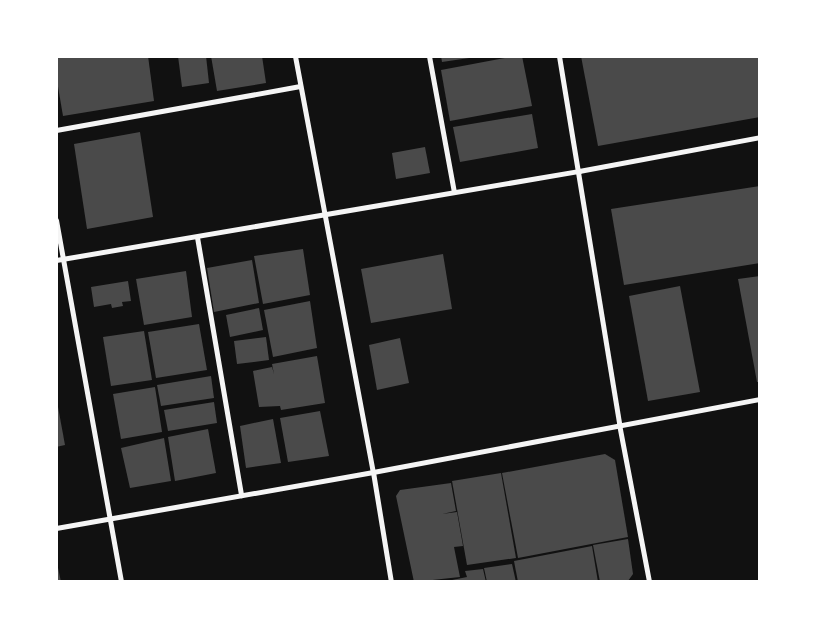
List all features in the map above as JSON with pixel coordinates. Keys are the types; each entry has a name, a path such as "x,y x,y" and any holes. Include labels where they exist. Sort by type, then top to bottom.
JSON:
{"street":[{"path":"295,56 373,472 391,582"},
{"path":"429,56 454,192"},
{"path":"559,56 620,424 649,582"},
{"path":"56,130 300,86"},
{"path":"56,260 197,237 760,137"},
{"path":"56,220 122,582"},
{"path":"197,237 242,495"},
{"path":"56,528 373,472 760,399"}],"building":[{"path":"56,56 148,56 154,101 63,116 56,75"},
{"path":"178,56 206,56 209,83 182,87"},
{"path":"211,56 262,56 266,83 217,91"},
{"path":"441,56 476,56 476,57 442,62"},
{"path":"522,56 532,106 450,121 441,70"},
{"path":"581,56 760,56 760,117 598,146"},
{"path":"532,114 538,148 460,162 453,127"},
{"path":"140,132 153,217 87,229 74,144"},
{"path":"425,147 430,173 396,179 392,153"},
{"path":"760,186 760,263 624,285 611,209"},
{"path":"303,249 310,295 263,304 254,256"},
{"path":"443,254 452,309 371,323 361,269"},
{"path":"252,260 259,303 214,312 207,268"},
{"path":"186,271 192,317 144,325 136,279"},
{"path":"760,276 760,382 757,382 738,279"},
{"path":"128,281 131,301 122,302 123,306 112,308 111,304 94,307 91,287"},
{"path":"680,286 700,392 648,401 629,296"},
{"path":"310,301 317,348 273,357 264,310"},
{"path":"259,308 263,330 230,337 226,315"},
{"path":"199,324 207,370 156,378 148,332"},
{"path":"144,331 152,380 111,386 103,337"},
{"path":"266,337 269,360 237,364 234,341"},
{"path":"400,338 409,383 377,390 369,345"},
{"path":"317,356 325,403 281,410 280,406 259,407 253,371 272,367 274,374 272,364"},
{"path":"211,376 214,398 161,406 157,385"},
{"path":"155,387 162,432 121,439 113,394"},
{"path":"56,396 65,445 56,447"},
{"path":"214,402 217,423 168,431 164,410"},
{"path":"320,411 329,456 288,462 280,418"},
{"path":"273,419 281,463 246,468 240,426"},
{"path":"208,429 216,473 175,481 168,437"},
{"path":"164,438 171,481 130,488 121,448"},
{"path":"605,454 615,460 628,537 518,558 502,473"},
{"path":"501,473 516,558 467,565 452,481"},
{"path":"451,483 456,511 442,514 457,512 463,546 454,547 460,577 414,582 396,496 400,490"},
{"path":"628,539 633,574 628,581 600,582 593,545"},
{"path":"592,546 598,582 518,582 514,561"},
{"path":"57,563 61,582 56,582"},
{"path":"512,564 516,582 487,582 484,568"},
{"path":"483,569 486,582 442,582 467,577 465,571"}]}
